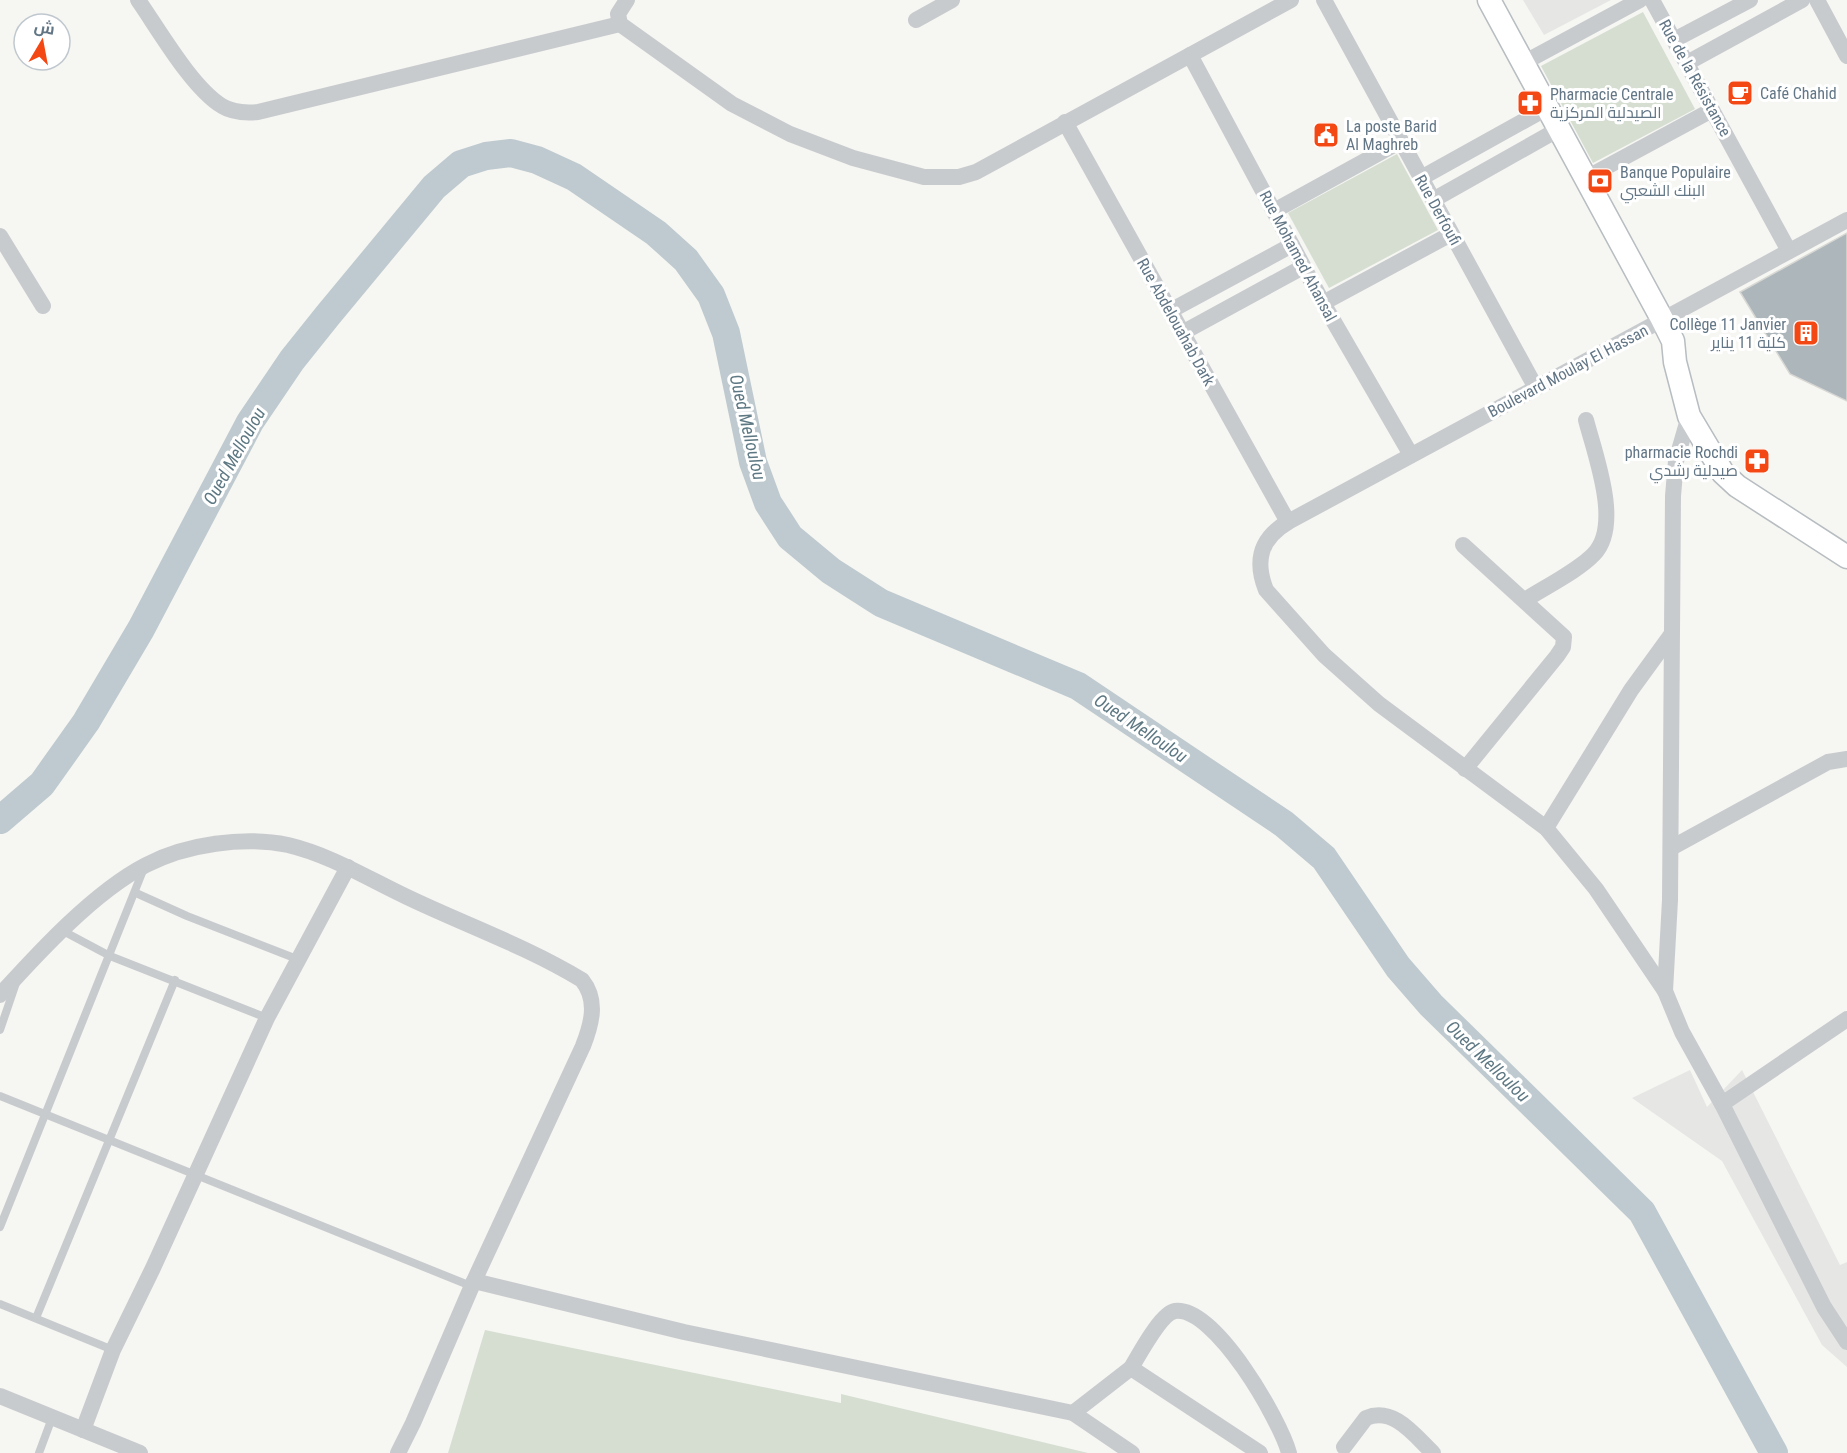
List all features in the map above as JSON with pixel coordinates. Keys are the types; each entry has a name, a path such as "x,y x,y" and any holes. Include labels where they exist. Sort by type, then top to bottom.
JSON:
{"main road":[{"path":"1489,0 1673,341 1675,362 1689,416 1712,458 1737,486 1847,557"}],"street":[{"path":"138,0 201,89 224,108 242,113 258,112 620,24"},
{"path":"627,0 618,14 620,24 749,115 853,158 924,177 942,179 976,172 1291,0"},
{"path":"916,20 952,0"},
{"name":"Rue Derfoufi","path":"1324,0 1536,388"},
{"path":"1523,63 1640,0"},
{"name":"Rue de la Résistance","path":"1652,0 1789,251"},
{"path":"1674,40 1750,0"},
{"path":"1687,63 1802,0"},
{"path":"1817,0 1847,56"},
{"name":"Rue Mohamed Ahansal","path":"1190,55 1303,267 1411,455"},
{"path":"1421,178 1547,108"},
{"path":"1586,178 1712,110"},
{"name":"Rue Abdelouahab Dark","path":"1065,122 1288,522"},
{"path":"1433,200 1559,129"},
{"path":"1274,211 1401,141"},
{"name":"Boulevard Moulay El Hassan","path":"1665,991 1596,889 1546,828 1379,704 1324,655 1266,590 1260,577 1259,561 1263,544 1273,531 1288,522 1847,219"},
{"path":"1323,303 1452,234"},
{"path":"0,236 6,250 43,306"},
{"path":"1170,311 1292,244"},
{"path":"1182,333 1303,267"},
{"path":"1689,416 1676,461 1674,484 1671,848 1665,991 1682,1032 1722,1104 1824,1307 1847,1342"},
{"path":"1525,600 1593,556 1602,545 1607,532 1603,481 1586,420"},
{"path":"1463,545 1564,637 1563,646 1466,769"},
{"path":"1546,828 1631,690 1671,635"},
{"path":"1671,848 1828,762 1847,759"},
{"path":"0,995 95,901 146,865 181,852 222,844 259,842 289,846 348,867 403,896 568,971 582,980 592,998 590,1029 473,1283 398,1453"},
{"path":"83,1430 113,1350 267,1018 348,867"},
{"path":"1722,1104 1847,1019"},
{"path":"473,1283 684,1332 1073,1413 1132,1453"},
{"path":"1073,1413 1131,1368 1164,1317 1175,1311 1188,1313 1201,1320 1232,1353 1271,1413 1289,1453"},
{"path":"1131,1368 1260,1453"},
{"path":"0,1396 140,1453"},
{"path":"1345,1451 1366,1418 1382,1416 1391,1417 1408,1428 1433,1453"}],"lane":[{"path":"0,1227 146,865"},
{"path":"136,893 187,916 297,959"},
{"path":"63,931 111,956 267,1018"},
{"path":"0,1030 20,973"},
{"path":"36,1318 175,980"},
{"path":"0,1096 473,1283"},
{"path":"0,1304 113,1350"},
{"path":"39,1453 51,1418"}],"shaded area":[{"path":"1523,0 1611,0 1544,35"},
{"path":"1643,12 1695,109 1593,163 1541,66"},
{"path":"1397,154 1438,230 1329,288 1288,213"},
{"path":"1690,1070 1707,1107 1742,1070 1840,1265 1847,1262 1847,1367 1822,1345 1722,1161 1632,1098"},
{"path":"485,1330 841,1403 841,1394 1088,1453 448,1453"}],"building":[{"name":"Collège 11 Janvier كلية 11 يناير","path":"1847,233 1847,401 1790,374 1740,292"}],"waterway":[{"name":"Oued Melloulou","path":"0,820 42,784 86,722 141,629 250,422 292,360 328,315 434,187 461,164 486,156 511,153 537,160 574,177 656,233 686,260 711,295 726,333 753,462 768,503 790,537 831,571 881,603 1078,686 1284,824 1324,858 1398,967 1431,1005 1642,1212 1774,1453"}],"place":[{"name":"Café Chahid","path":"1740,93"},
{"name":"Pharmacie Centrale الصيدلية المركزية","path":"1530,103"},
{"name":"La poste Barid Al Maghreb","path":"1326,135"},
{"name":"Banque Populaire البنك الشعبي","path":"1600,181"},
{"name":"Collège 11 Janvier كلية 11 يناير","path":"1806,333"},
{"name":"pharmacie Rochdi صيدلية رشدي","path":"1757,461"}]}
